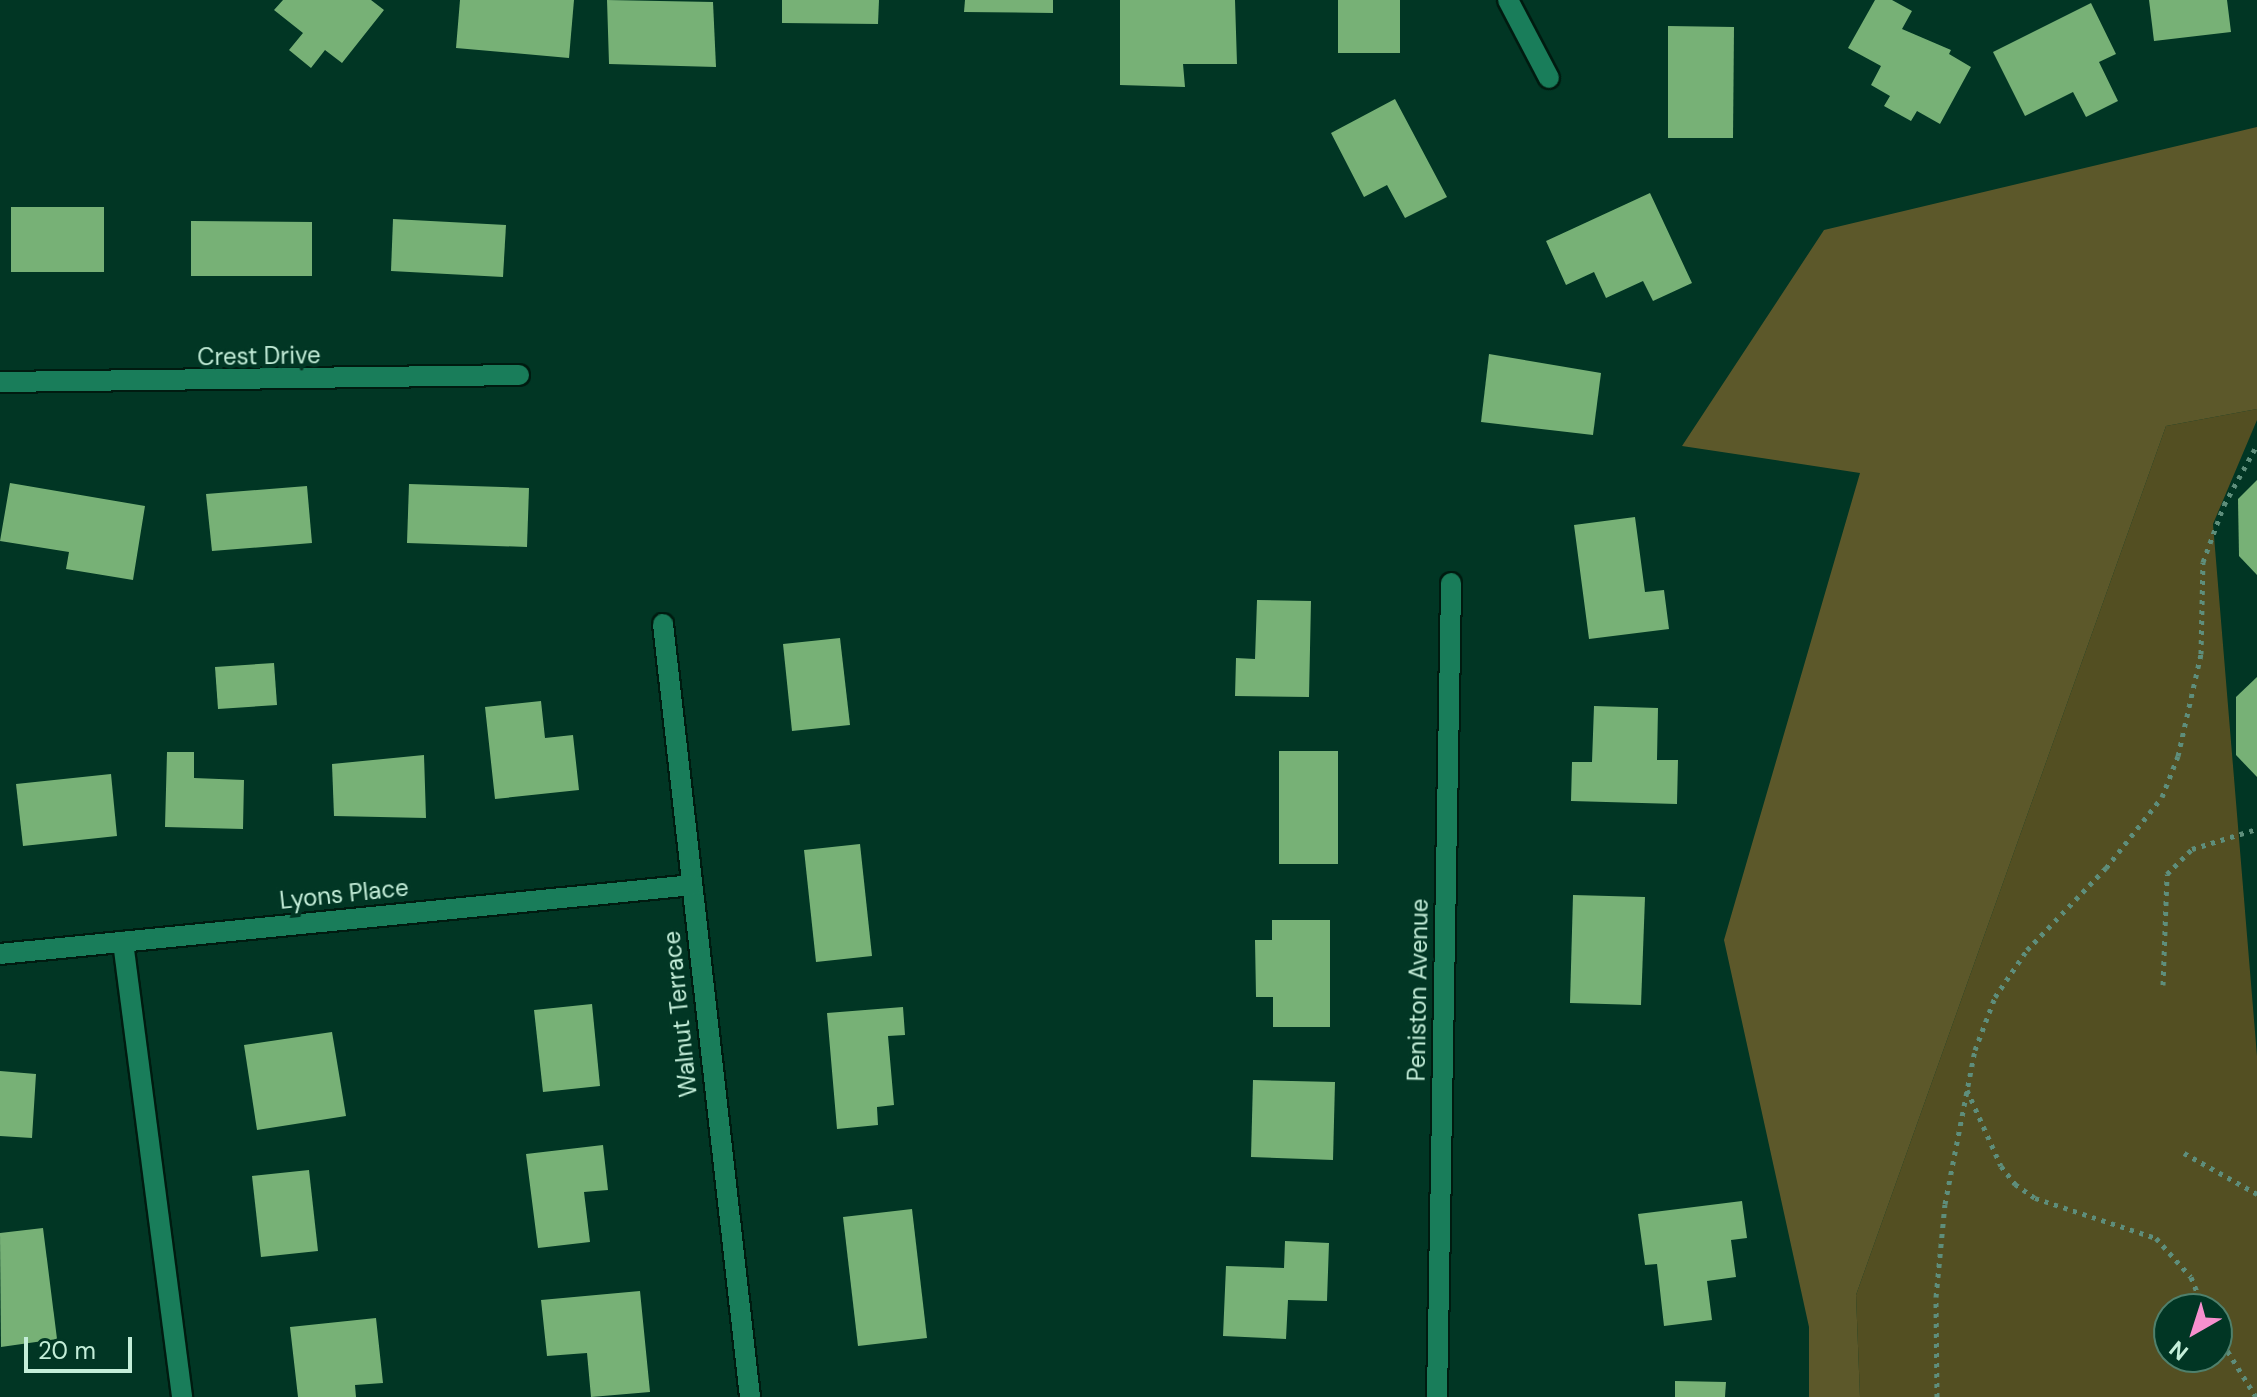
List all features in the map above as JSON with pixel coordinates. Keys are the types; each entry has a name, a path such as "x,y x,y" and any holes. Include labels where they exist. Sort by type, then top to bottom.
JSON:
{"street":[{"path":"1508,0 1549,78"},
{"name":"Crest Drive","path":"0,382 519,375"},
{"name":"Peniston Avenue","path":"1437,1397 1451,583"},
{"name":"Walnut Terrace","path":"663,624 750,1397"},
{"name":"Lyons Place","path":"0,954 692,885"},
{"path":"123,942 182,1397"}],"path":[{"path":"1937,1397 1937,1281 1966,1089 1995,997 2027,950 2106,868 2162,797 2178,756 2201,654 2203,562 2224,505 2257,445"},
{"path":"2163,985 2167,874 2192,849 2257,829"},
{"path":"1966,1089 2001,1166 2015,1184 2035,1198 2156,1238 2191,1277 2198,1293"},
{"path":"2184,1153 2257,1194"},
{"path":"2233,1360 2256,1397"}],"shaded area":[{"path":"2257,127 2257,409 2166,426 1856,1295 1860,1397 1809,1397 1809,1327 1724,940 1860,473 1682,446 1824,230"},
{"path":"2257,409 2257,420 2213,524 2257,1056 2257,1397 1860,1397 1856,1295 2166,426"}],"building":[{"path":"283,0 371,0 384,10 342,63 325,50 311,68 289,50 303,33 274,10"},
{"path":"460,0 574,0 569,58 456,48"},
{"path":"607,0 713,2 716,67 609,64"},
{"path":"782,0 879,0 878,24 782,23"},
{"path":"965,0 1053,0 1053,13 964,12"},
{"path":"1120,0 1235,0 1237,64 1183,64 1185,87 1120,85"},
{"path":"1338,0 1400,0 1400,53 1338,53"},
{"path":"1875,0 1892,0 1912,11 1902,29 1951,50 1949,54 1971,67 1940,124 1917,111 1911,121 1884,106 1890,96 1871,85 1881,66 1848,48"},
{"path":"2149,0 2227,0 2231,32 2154,41"},
{"path":"2091,3 2116,54 2099,62 2118,101 2086,117 2073,92 2025,116 1993,52"},
{"path":"1668,26 1734,27 1733,138 1668,138"},
{"path":"1395,99 1447,197 1405,218 1387,185 1364,197 1331,133"},
{"path":"1650,193 1692,283 1653,301 1643,281 1606,298 1594,272 1566,285 1546,241"},
{"path":"11,207 104,207 104,272 11,272"},
{"path":"393,219 506,225 503,277 391,271"},
{"path":"191,221 312,222 312,276 191,276"},
{"path":"1489,354 1601,373 1593,435 1481,422"},
{"path":"2257,480 2257,575 2239,556 2238,499"},
{"path":"10,483 145,506 133,580 66,569 69,552 0,541"},
{"path":"409,484 529,488 527,547 407,543"},
{"path":"307,486 312,543 212,551 206,494"},
{"path":"1635,517 1645,592 1664,590 1669,629 1589,639 1574,525"},
{"path":"1257,600 1311,601 1309,697 1235,696 1236,658 1255,659"},
{"path":"840,638 850,725 792,731 783,644"},
{"path":"274,663 277,705 218,709 215,667"},
{"path":"2257,677 2257,777 2236,755 2236,697"},
{"path":"541,701 545,738 573,735 579,790 495,799 485,707"},
{"path":"1594,706 1658,708 1657,760 1678,760 1677,804 1571,801 1572,762 1592,762"},
{"path":"1279,751 1338,751 1338,864 1279,864"},
{"path":"167,752 194,752 194,778 244,780 243,829 165,827"},
{"path":"424,755 426,818 334,816 332,764"},
{"path":"111,774 117,836 23,846 16,784"},
{"path":"860,844 872,956 816,962 804,850"},
{"path":"1573,895 1645,897 1641,1005 1570,1003"},
{"path":"1272,920 1330,920 1330,1027 1273,1027 1273,997 1256,997 1255,940 1272,940"},
{"path":"592,1004 600,1086 543,1092 534,1010"},
{"path":"903,1007 905,1035 888,1036 894,1105 877,1107 878,1125 837,1129 827,1013"},
{"path":"332,1032 346,1116 257,1130 244,1045"},
{"path":"0,1071 36,1074 32,1138 0,1136"},
{"path":"1253,1080 1335,1082 1333,1160 1251,1157"},
{"path":"603,1145 608,1190 584,1192 590,1242 538,1248 526,1154"},
{"path":"309,1170 318,1251 261,1257 252,1176"},
{"path":"1742,1201 1747,1238 1731,1240 1736,1277 1707,1281 1712,1320 1664,1326 1657,1264 1645,1265 1638,1214"},
{"path":"912,1209 927,1338 858,1346 843,1217"},
{"path":"43,1228 57,1339 1,1347 0,1233"},
{"path":"1285,1241 1329,1243 1327,1301 1288,1300 1286,1339 1223,1336 1226,1266 1284,1268"},
{"path":"640,1291 650,1392 591,1397 587,1353 547,1356 541,1300"},
{"path":"376,1318 383,1383 355,1385 356,1397 298,1397 290,1327"},
{"path":"1675,1381 1726,1382 1725,1397 1675,1397"}]}
